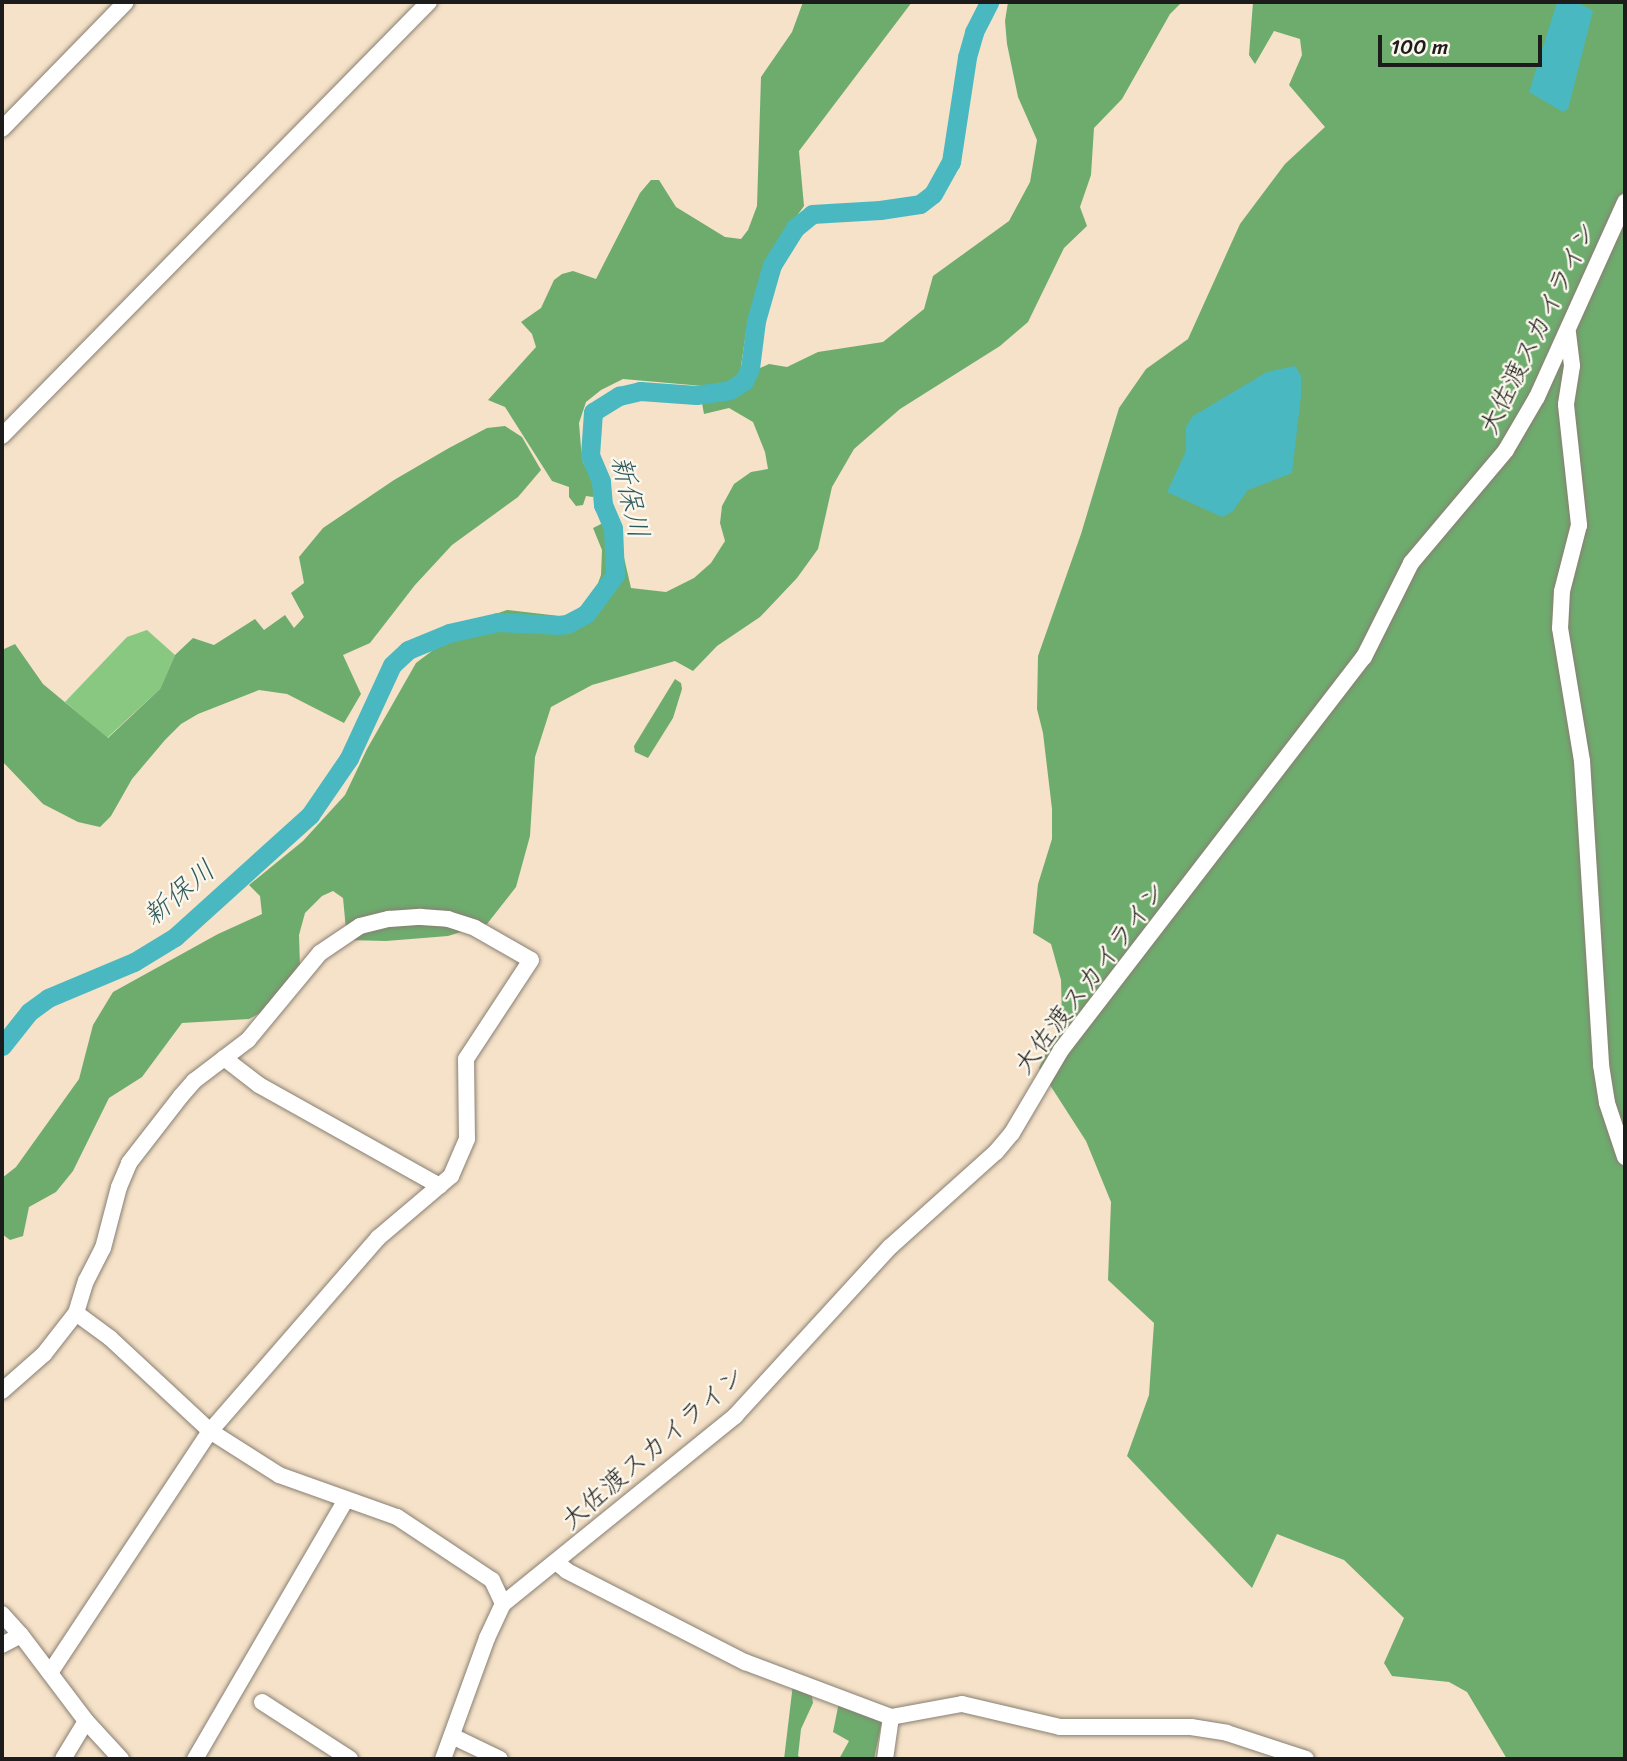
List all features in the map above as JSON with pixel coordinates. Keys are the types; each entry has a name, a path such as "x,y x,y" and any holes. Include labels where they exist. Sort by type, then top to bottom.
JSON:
{"street":[{"path":"2,129 127,2"},
{"path":"2,436 429,2"},
{"name":"大佐渡スカイライン","path":"443,1759 486,1638 503,1604 735,1416 890,1247 996,1152 1012,1133 1061,1050 1364,657 1411,563 1506,450 1537,397 1625,202"},
{"path":"1568,330 1572,366 1566,405 1579,525 1562,591 1560,628 1582,761 1601,1065 1607,1104 1625,1157"},
{"path":"2,1391 44,1354 76,1313 86,1281 103,1248 118,1187 130,1163 181,1096 248,1040 320,953 360,926 389,919 448,919 475,928 531,960 466,1059 467,1139 451,1176 378,1238 211,1432 50,1673"},
{"path":"224,1058 259,1085 440,1186"},
{"path":"76,1313 110,1338 211,1432 279,1475 345,1501 397,1517 492,1580 503,1604"},
{"path":"195,1759 345,1501"},
{"path":"556,1562 567,1572 745,1662 891,1717 962,1704 1060,1727 1191,1727 1227,1733 1306,1759"},
{"path":"2,1614 21,1634 86,1721 121,1759"},
{"path":"2,1645 21,1634"},
{"path":"262,1702 350,1759"},
{"path":"885,1759 891,1717"},
{"path":"62,1759 86,1721"},
{"path":"453,1736 500,1759"}],"green space":[{"path":"803,2 912,2 799,151 804,206 783,235 763,274 746,332 740,373 727,383 714,387 623,379 601,390 586,402 579,423 582,460 596,488 593,497 586,496 583,505 576,506 569,497 569,487 552,481 505,407 488,400 536,347 532,334 521,322 541,308 554,280 562,274 573,271 596,279 640,193 651,180 659,180 676,207 725,237 741,239 748,230 757,206 761,77 792,32"},
{"path":"1008,2 1182,2 1170,14 1122,99 1094,128 1091,175 1080,207 1087,226 1064,248 1028,322 1000,346 900,409 854,449 832,487 818,549 797,578 760,617 717,646 693,671 675,661 592,685 551,707 535,757 530,836 516,887 487,924 448,936 386,941 347,940 343,898 333,891 322,896 305,913 299,935 300,966 262,1012 249,1019 182,1023 142,1077 109,1098 73,1171 56,1192 29,1207 23,1236 10,1240 2,1234 2,1178 16,1167 79,1079 93,1025 113,992 218,934 262,914 260,896 249,885 303,841 345,795 367,749 416,663 469,623 507,610 568,617 593,597 601,575 602,550 593,528 605,522 617,527 631,588 666,592 694,578 711,563 725,541 720,523 722,506 734,484 751,472 768,469 765,452 753,422 729,408 704,414 702,403 730,395 748,385 758,369 769,364 787,367 818,352 883,342 924,309 933,276 1009,221 1030,182 1037,140 1018,97 1007,44 1005,21"},
{"path":"1253,2 1625,2 1625,1759 1507,1759 1467,1692 1449,1682 1392,1676 1384,1663 1404,1618 1344,1560 1277,1534 1252,1588 1127,1456 1149,1395 1154,1323 1108,1280 1111,1202 1086,1141 1039,1068 1062,1021 1061,980 1051,944 1033,933 1038,884 1052,839 1052,809 1043,733 1037,709 1038,656 1081,534 1119,408 1146,369 1188,339 1240,224 1285,164 1325,127 1289,85 1302,55 1300,39 1274,31 1255,64 1249,55"},
{"path":"505,426 522,437 541,470 518,497 452,545 415,585 370,643 343,655 361,694 344,723 287,694 259,690 198,714 181,724 165,740 132,779 111,816 100,827 78,822 43,804 2,761 2,650 15,644 43,684 108,738 160,689 175,655 193,638 214,645 255,619 264,630 285,615 294,628 304,617 291,593 304,583 299,557 323,528 394,480 449,448 487,428"},
{"path":"147,630 175,655 160,689 107,738 65,702 127,637"},
{"path":"675,679 681,683 682,689 673,718 648,758 635,752 634,746"},
{"path":"793,1684 811,1690 813,1703 801,1729 798,1756 803,1759 784,1759"},
{"path":"839,1702 882,1721 874,1759 839,1759 849,1741 833,1732"}],"water":[{"path":"1557,2 1577,2 1593,11 1568,109 1563,112 1529,92"},
{"path":"1295,366 1301,376 1301,396 1292,473 1248,490 1232,512 1222,517 1167,492 1186,451 1186,427 1193,416 1267,372"}],"waterway":[{"name":"新保川","path":"2,1046 29,1012 48,998 134,962 175,937 310,815 349,758 392,665 408,650 449,633 498,622 558,625 567,624 586,614 615,575 613,528 603,505 601,481 590,455 593,412 619,396 640,391 696,395 730,390 744,381 750,368 756,321 772,265 795,228 812,214 880,210 920,204 933,194 951,162 967,57 974,32 989,2"}]}
